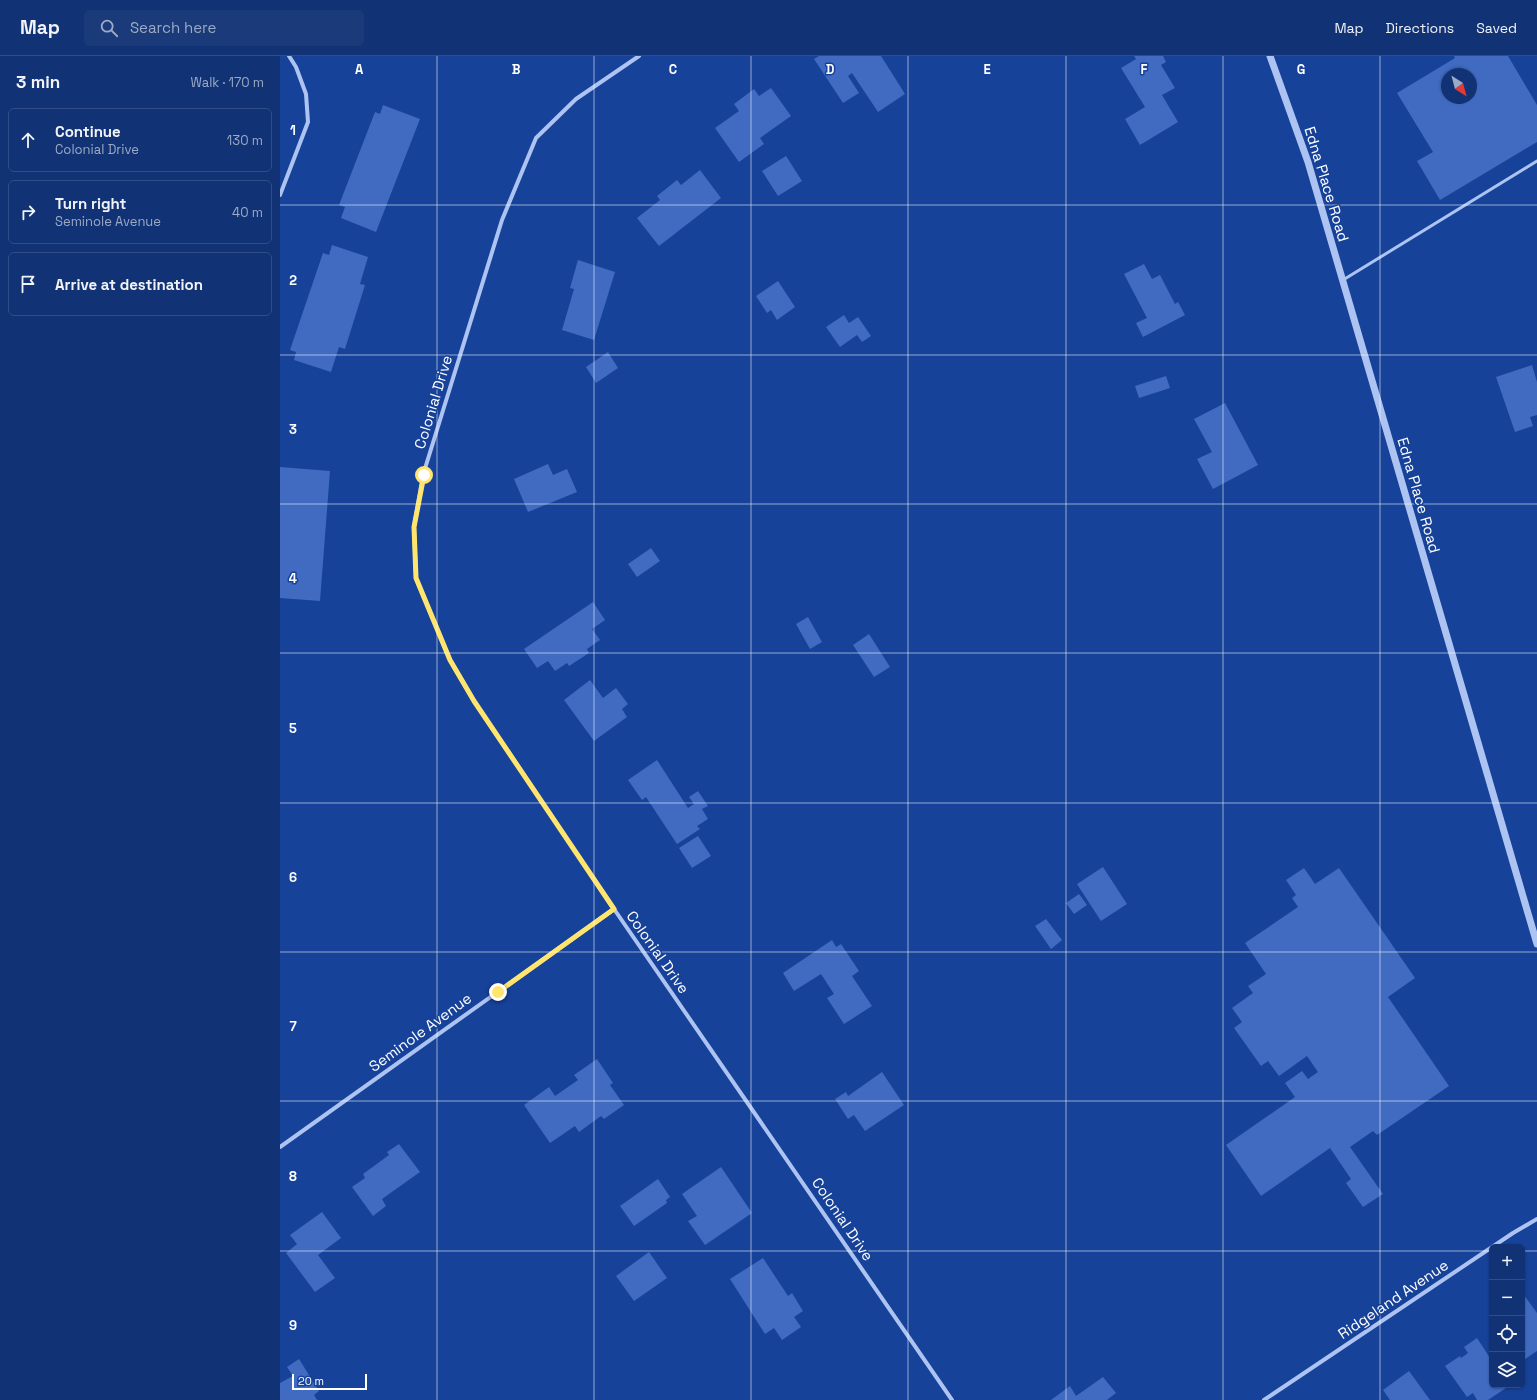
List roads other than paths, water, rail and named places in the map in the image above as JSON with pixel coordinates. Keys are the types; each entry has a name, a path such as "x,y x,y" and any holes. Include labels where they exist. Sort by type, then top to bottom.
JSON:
{"street":[{"path":"280,195 308,122 306,94 296,67 289,56"},
{"name":"Colonial Drive","path":"639,56 576,99 536,138 502,220 424,475 414,527 416,578 450,660 474,701 614,909 952,1400"},
{"name":"Edna Place Road","path":"1270,56 1308,162 1537,944"},
{"name":"Seminole Avenue","path":"280,1147 614,909"},
{"name":"Ridgeland Avenue","path":"1264,1400 1506,1237 1537,1219"}],"lane":[{"path":"1343,280 1537,161"}]}
